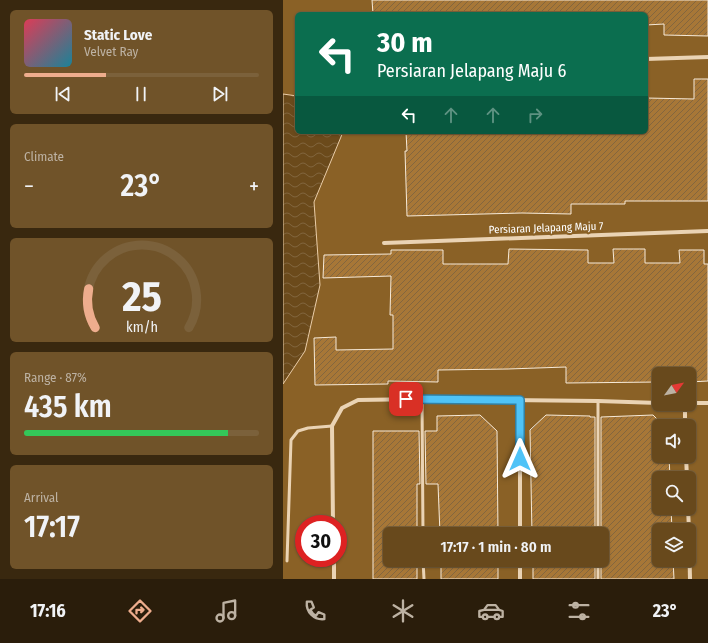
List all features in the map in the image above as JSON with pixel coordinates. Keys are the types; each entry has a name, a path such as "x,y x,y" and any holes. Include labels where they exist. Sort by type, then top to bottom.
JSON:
{"street":[{"path":"648,59 708,57"},
{"name":"Persiaran Jelapang Maju 7","path":"384,243 708,231"},
{"path":"333,515 332,426 342,408 358,400 421,399 652,403"},
{"path":"520,400 520,527"},
{"path":"696,403 708,403"},
{"path":"334,567 334,579"},
{"path":"519,579 520,567"},
{"path":"690,567 691,579"}],"lane":[{"path":"421,399 423,527"},
{"path":"598,401 598,527"},
{"path":"287,561 291,440 298,431 308,428 332,426"},
{"path":"423,567 424,579"},
{"path":"598,567 598,579"}],"water":[{"path":"283,94 295,96 295,134 342,134 314,202 320,285 305,351 283,384"}],"building":[{"path":"372,0 708,0 708,36 664,35 664,24 648,25 648,12 373,12"},
{"path":"694,79 708,79 708,201 625,201 625,204 571,204 571,214 522,213 407,216 405,151 407,151 406,134 648,134 648,98 694,99"},
{"path":"509,249 588,250 588,263 614,263 613,249 645,249 645,263 680,263 679,250 704,250 704,264 708,264 708,381 696,382 696,367 652,367 652,382 566,383 566,367 438,370 438,382 388,381 388,384 315,385 314,338 336,337 336,350 393,349 393,315 390,315 391,276 323,278 324,255 391,254 391,250 443,250 443,264 508,264"},
{"path":"480,415 497,431 498,527 440,527 438,484 426,484 425,431 437,431 437,416"},
{"path":"546,415 595,417 595,527 532,527 530,430"},
{"path":"653,415 657,419 652,419 652,463 669,463 670,471 652,471 652,515 671,515 672,523 652,523 652,567 673,567 674,579 601,579 601,567 609,567 609,527 601,527 601,417"},
{"path":"373,431 419,431 420,484 417,484 417,527 383,527 383,567 417,567 417,579 373,579"},
{"path":"441,567 498,567 498,579 441,579"},
{"path":"533,567 595,567 595,579 533,579"}],"route":[{"path":"406,399 520,400 520,459"}]}
